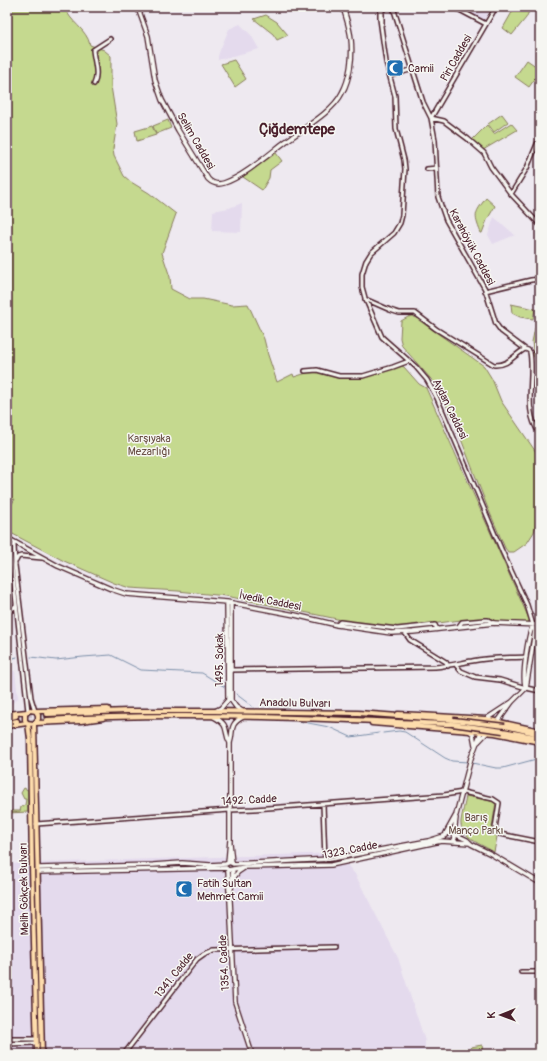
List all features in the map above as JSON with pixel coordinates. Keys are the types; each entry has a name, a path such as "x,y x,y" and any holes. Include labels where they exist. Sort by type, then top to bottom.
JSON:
{"main road":[{"name":"Selim Caddesi","path":"144,7 139,12 148,36 155,80 162,100 178,130 208,179 214,183 220,184 238,177 315,120 340,98 347,80 351,54 350,35 343,7"},
{"name":"İvedik Caddesi","path":"8,540 43,558 121,592 229,603 295,615 337,625 405,633 413,630 459,626 494,624 540,625"},
{"path":"7,552 13,565"},
{"name":"1495. Sokak","path":"229,603 229,670 231,700 233,704 243,712"},
{"path":"475,746 512,702 526,688 528,657 535,631 533,625"},
{"name":"1495. Sokak","path":"214,711 222,707 228,700 230,689"},
{"path":"471,844 450,843 446,841 445,837 456,815 471,758 486,719 512,702"},
{"name":"Anadolu Bulvarı","path":"35,711 46,713 102,709 120,711 358,713 540,732"},
{"path":"7,718 17,714 35,711 39,717 35,724 7,724"},
{"path":"27,712 24,718 28,723"},
{"path":"46,713 41,716 41,719 46,721"},
{"path":"7,714 17,714 22,716 21,722 17,723"},
{"path":"380,715 420,714 486,719 540,732"},
{"name":"Anadolu Bulvarı","path":"35,724 46,721 111,716 243,717 453,722"},
{"path":"214,717 222,721 226,728 230,743"},
{"path":"230,900 228,876 230,840 230,743 232,739 232,730 236,722 243,717"},
{"path":"360,720 382,724 481,731 540,742"},
{"name":"Melih Gökçek Bulvarı","path":"28,723 30,739 37,1054"},
{"name":"Melih Gökçek Bulvarı","path":"35,724 42,1054"},
{"name":"Anadolu Bulvarı","path":"504,728 540,738"},
{"path":"467,730 473,734 475,746"},
{"path":"453,842 455,838 456,815"},
{"path":"32,870 46,868 156,867 171,863 229,866 314,861 428,841 440,838 450,832 467,840 471,844 540,883"},
{"name":"1323. Cadde","path":"38,870 156,867 182,869 220,868 229,866 245,868 314,866 446,841"},
{"path":"331,859 331,864"},
{"path":"38,860 46,868"},
{"path":"314,861 314,866"},
{"path":"170,869 172,867 171,863"},
{"path":"182,863 182,869"},
{"name":"1354. Cadde","path":"229,866 232,881 230,900 235,1002 252,1054"},
{"path":"220,868 228,876"},
{"path":"232,881 238,872 245,868"},
{"path":"36,1041 42,1041"}],"street":[{"path":"380,7 379,14 382,34"},
{"path":"382,34 382,13 383,9 386,7"},
{"name":"Karahöyük Caddesi","path":"393,7 423,102 431,118 437,168 438,197 446,220 457,242 472,264 485,291 496,324 501,331 525,349"},
{"path":"454,7 486,24"},
{"name":"Piri Caddesi","path":"431,118 496,7"},
{"name":"Aydan Caddesi","path":"382,34 386,62 395,96 396,129 405,164 402,215 394,233 371,253 366,261 362,274 362,284 365,298 382,336 427,380 440,404 527,605 533,625"},
{"path":"94,84 96,68 94,50 110,39"},
{"path":"390,76 413,69"},
{"path":"431,118 444,121 484,153 511,194 540,225"},
{"path":"511,194 527,168 540,138"},
{"path":"427,169 437,168"},
{"path":"485,291 540,279"},
{"path":"365,298 390,310 415,313 436,329 494,365 501,365 510,361 525,349 528,350 531,356 530,410 533,422 540,434"},
{"path":"305,371 317,370 339,376 363,376 409,361"},
{"path":"8,540 13,565 31,698 35,711"},
{"path":"14,544 13,565 15,606 27,712"},
{"path":"13,565 21,556 43,558"},
{"path":"7,614 15,606"},
{"path":"376,629 413,630"},
{"path":"405,633 410,640 446,662 448,666"},
{"path":"229,670 448,666 490,658 528,657"},
{"path":"22,666 27,665"},
{"path":"456,665 462,671 475,677 500,680 540,691"},
{"path":"463,792 497,801 499,803 495,828 496,832 540,842"},
{"name":"1492. Cadde","path":"36,824 437,796 463,792"},
{"path":"323,804 325,860"},
{"name":"1341. Cadde","path":"124,1054 199,958 210,951 232,949 334,947"},
{"path":"521,972 540,972"},
{"path":"7,1039 36,1041"},
{"path":"7,1044 36,1041"}],"shaded area":[{"path":"459,7 492,7 484,20"},
{"path":"240,24 251,35 259,49 218,60 220,50 229,29"},
{"path":"242,203 241,232 212,231 213,211 229,208"},
{"path":"494,217 515,235 493,244 488,235"},
{"path":"534,373 540,374 540,387 534,385"},
{"path":"15,671 18,698 7,708 7,672"},
{"path":"337,853 355,874 398,958 425,1041 425,1054 7,1054 7,1013 11,1013 7,864"}],"green space":[{"name":"Karşıyaka Mezarlığı","path":"7,7 65,7 70,17 85,34 90,45 104,50 111,56 111,86 117,124 113,149 114,156 124,176 176,214 162,253 170,277 171,289 190,299 203,299 232,305 248,304 264,339 277,382 293,374 294,377 313,371 363,377 402,366 419,384 426,388 530,621 527,623 461,620 408,627 385,626 342,620 226,596 130,588 114,583 64,561 7,531 7,512 15,499 7,502"},
{"path":"515,7 531,7 526,18 512,35 503,28"},
{"path":"266,15 277,22 288,35 277,40 273,34 254,19"},
{"path":"234,60 246,79 235,87 221,64"},
{"path":"527,60 540,69 540,72 529,87 515,77"},
{"path":"502,114 508,122 494,132 488,124"},
{"path":"168,120 171,128 156,134 153,126"},
{"path":"511,123 517,130 483,150 472,140 487,125 494,134"},
{"path":"152,126 156,135 137,141 135,131"},
{"path":"276,153 282,161 270,170 269,178 262,190 242,176"},
{"path":"486,198 495,206 481,233 476,214"},
{"path":"511,304 535,309 533,319 520,317 512,313"},
{"path":"413,316 484,366 492,379 501,401 540,458 539,514 534,532 527,543 514,552 508,552 505,548 454,421 437,386 402,346 400,338 401,321"},
{"path":"535,328 540,329 540,356 534,357 532,342"},
{"path":"24,788 28,790 28,812 8,813 8,811 20,811 21,807 25,805 26,799 24,799 21,793"},
{"name":"Barış Manço Parkı","path":"466,796 496,802 492,827 497,837 494,852 473,840 461,827"},
{"path":"482,1045 483,1053 472,1054 471,1047"}],"waterway":[{"path":"31,657 56,660 111,655 141,670 202,673 225,687"},
{"path":"7,660 17,657"},
{"path":"236,694 253,707"},
{"path":"298,721 329,727 351,737 379,733"},
{"path":"383,733 399,731 405,732 445,758 452,761 468,762"},
{"path":"472,763 503,768 540,758"}],"tunnel":[{"path":"16,716 47,714"},
{"path":"17,721 47,720"}],"place":[{"name":"Camii","path":"395,68"},
{"name":"Fatih Sultan Mehmet Camii","path":"184,889"}],"district":[{"name":"Çiğdemtepe","path":"297,129"}]}
